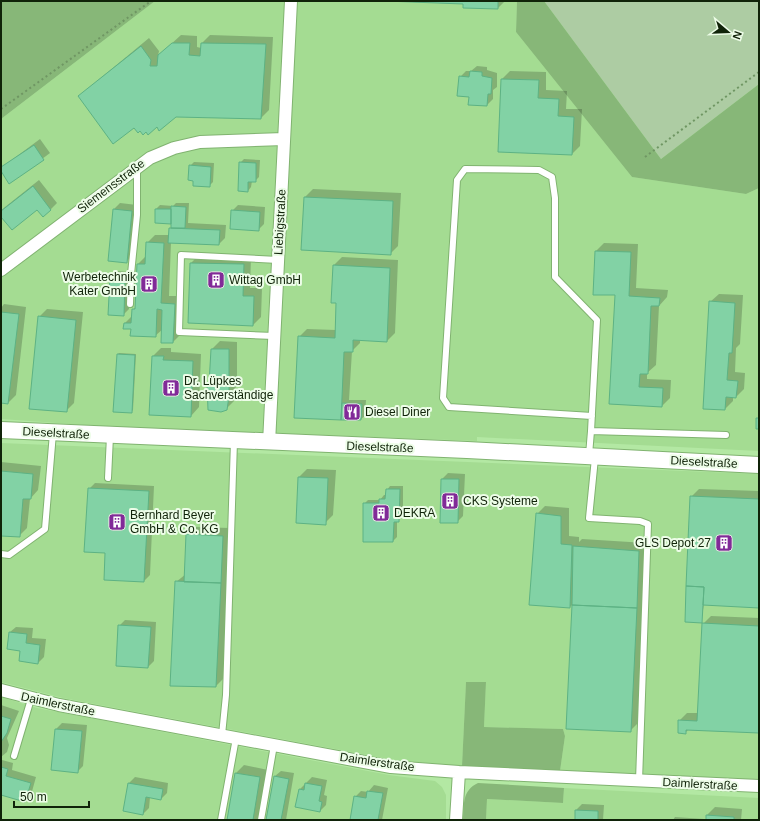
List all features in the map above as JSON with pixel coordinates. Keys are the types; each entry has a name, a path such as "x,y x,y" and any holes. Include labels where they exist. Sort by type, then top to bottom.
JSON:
{"street":[{"name":"Liebigstraße","path":"269,443 291,1"},
{"name":"Siemensstraße","path":"1,270 137,166 150,158 174,148 200,142 284,139"},
{"name":"Dieselstraße","path":"1,430 269,443 466,450 759,465"},
{"name":"Daimlerstraße","path":"1,690 32,699 391,766 459,772 759,786"},
{"path":"456,820 459,772"}],"lane":[{"path":"130,304 131,274 137,215 137,166"},
{"path":"592,416 449,407 443,398 457,180 465,169 539,170 552,177 555,198 555,277 597,320 592,416 591,431 592,456 589,518 640,521 648,524 639,781"},
{"path":"274,336 179,332 181,255 278,260"},
{"path":"591,431 726,436"},
{"path":"1,554 9,555 45,529 53,433"},
{"path":"108,478 110,436"},
{"path":"222,735 227,671 234,441"},
{"path":"14,756 32,699"},
{"path":"221,820 236,738"},
{"path":"261,820 274,745"}],"path":[{"path":"1,109 151,1"},
{"path":"645,157 759,72"}],"shaded area":[{"path":"1,1 155,1 1,119"},
{"path":"155,1 517,1 516,32 632,177 746,194 759,188 759,451 477,437 477,441 99,426 1,419 1,119"},
{"path":"517,1 544,1 661,159 759,84 759,188 746,194 632,177 516,32"},
{"path":"544,1 759,1 759,84 661,159"},
{"path":"1,443 759,474 759,780 560,771 565,736 563,729 484,727 486,682 466,682 462,766 394,760 63,698 1,682"},
{"path":"466,682 486,682 484,727 563,729 565,736 560,771 462,766"},
{"path":"1,697 37,708 389,775 435,781 442,787 446,795 446,820 1,820"},
{"path":"478,783 564,788 563,803 487,799 486,820 463,820 466,794"},
{"path":"564,788 759,798 759,820 486,820 487,799 563,803"}],"building":[{"path":"385,1 498,1 498,9 463,8 463,4"},
{"path":"172,43 190,43 189,55 200,56 201,43 266,44 261,119 176,117 159,131 157,127 148,135 146,132 143,135 140,131 138,133 134,128 113,144 78,96 141,46 151,60 150,66 157,66 158,55"},
{"path":"470,71 482,72 482,76 492,78 491,94 488,94 487,106 468,105 469,97 457,96 459,76 469,77"},
{"path":"501,79 539,80 538,98 559,99 558,116 574,117 572,155 498,152"},
{"path":"34,145 44,160 9,184 1,171 1,167"},
{"path":"239,162 256,163 256,182 248,182 248,192 238,191"},
{"path":"189,165 211,167 210,187 193,186 193,181 188,180"},
{"path":"33,186 51,210 43,217 37,210 12,230 1,217 1,211"},
{"path":"304,197 393,201 391,255 301,250"},
{"path":"171,206 186,207 185,228 171,228"},
{"path":"113,209 132,211 127,263 108,261"},
{"path":"155,209 171,209 171,224 155,223"},
{"path":"231,210 260,212 259,231 230,229"},
{"path":"169,228 220,230 219,245 168,243"},
{"name":"Werbetechnik Kater GmbH","path":"146,242 164,243 161,303 175,304 173,343 161,343 162,310 157,309 156,337 130,336 131,329 123,329 124,323 131,323 132,309 135,309 137,264 145,264"},
{"path":"595,251 631,252 629,296 660,298 659,306 651,306 648,374 640,374 639,387 663,388 662,407 609,404 615,295 593,295"},
{"name":"Wittag GmbH","path":"190,263 244,264 243,296 254,296 253,326 188,323"},
{"path":"333,265 390,268 387,342 353,340 353,352 344,352 341,420 294,418 298,336 335,338 336,303 331,303"},
{"path":"110,277 125,278 124,316 108,315"},
{"path":"709,301 735,303 732,353 729,353 727,380 738,381 736,398 726,397 725,410 703,409"},
{"path":"1,312 19,314 8,404 1,403"},
{"path":"38,316 76,320 67,412 29,409"},
{"path":"211,349 229,349 229,396 227,410 221,412 208,410 207,384 209,384"},
{"path":"117,354 135,355 132,413 113,412"},
{"name":"Dr. Lüpkes Sachverständige","path":"152,356 164,356 163,360 193,361 191,417 149,415"},
{"name":"Diesel Diner","path":"342,403 362,404 361,420 341,420"},
{"path":"756,418 759,418 759,429 756,429"},
{"path":"1,471 33,474 31,499 23,499 20,537 1,536"},
{"path":"298,477 328,478 326,525 296,523"},
{"name":"CKS Systeme","path":"441,479 459,479 458,523 440,523"},
{"name":"Bernhard Beyer GmbH & Co. KG","path":"88,488 149,491 144,582 104,580 105,553 84,552"},
{"name":"DEKRA","path":"386,489 400,489 399,522 394,522 393,542 363,542 363,503 379,503 379,499 385,499"},
{"name":"GLS Depot 27","path":"690,496 759,499 759,608 703,605 704,587 686,586"},
{"path":"536,513 561,516 561,544 572,545 570,608 529,605"},
{"path":"186,534 223,536 221,583 184,582"},
{"path":"573,546 639,551 637,608 572,605"},
{"path":"175,581 221,583 216,687 170,686"},
{"path":"686,586 704,587 702,623 685,622"},
{"path":"572,605 637,608 631,732 566,729"},
{"path":"702,623 759,626 759,733 686,730 686,734 678,733 678,720 697,721"},
{"path":"118,625 151,627 148,668 116,666"},
{"path":"9,632 27,634 26,643 40,645 38,664 19,661 20,651 7,649"},
{"path":"1,716 11,719 7,733 1,742"},
{"path":"55,729 82,731 78,773 51,770"},
{"path":"1,767 8,769 6,776 31,783 25,802 1,795"},
{"path":"235,773 260,777 253,820 227,820"},
{"path":"274,776 289,779 281,820 266,820"},
{"path":"128,783 163,789 161,800 146,797 143,815 123,811"},
{"path":"305,783 322,786 319,801 322,802 320,812 295,807 299,789 304,790"},
{"path":"367,791 383,793 378,820 350,820 354,796 366,798"},
{"path":"575,810 598,811 598,820 575,820"},
{"path":"706,815 734,817 734,820 706,820"}],"place":[{"name":"Wittag GmbH","path":"216,280"},
{"name":"Werbetechnik Kater GmbH","path":"149,284"},
{"name":"Dr. Lüpkes Sachverständige","path":"171,388"},
{"name":"Diesel Diner","path":"352,412"},
{"name":"CKS Systeme","path":"450,501"},
{"name":"DEKRA","path":"381,513"},
{"name":"Bernhard Beyer GmbH & Co. KG","path":"117,522"},
{"name":"GLS Depot 27","path":"724,543"}]}
